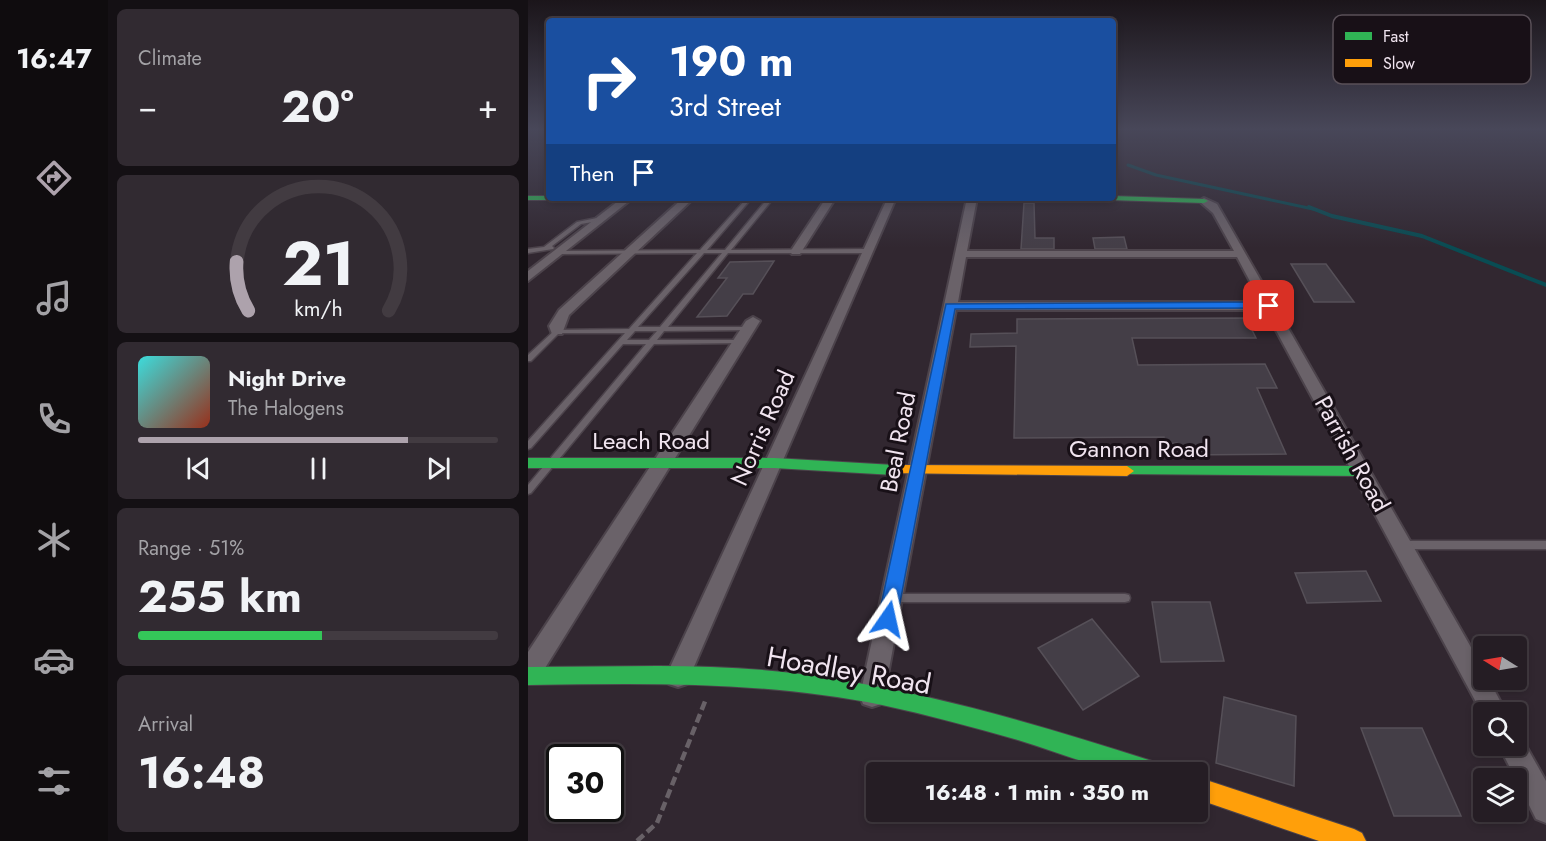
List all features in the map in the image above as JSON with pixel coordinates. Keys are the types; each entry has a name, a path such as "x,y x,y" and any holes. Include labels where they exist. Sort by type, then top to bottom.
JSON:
{"street":[{"path":"528,198 546,198"},
{"path":"1116,198 1174,198 1204,201"},
{"path":"528,277 624,201"},
{"path":"557,331 556,326 564,313 686,201"},
{"path":"796,252 829,201"},
{"name":"Norris Road","path":"678,676 891,201"},
{"name":"Beal Road","path":"872,696 971,201"},
{"name":"Parrish Road","path":"1204,201 1218,212 1489,702"},
{"path":"961,254 1240,254"},
{"path":"950,306 1269,306"},
{"path":"528,674 746,331"},
{"name":"Leach Road","path":"528,464 774,463 917,471"},
{"name":"Gannon Road","path":"917,471 1362,471"},
{"name":"Hoadley Road","path":"528,674 678,676 811,684 872,696 1067,744 1122,762"},
{"path":"1517,756 1546,808"},
{"path":"1208,792 1354,841"}],"lane":[{"path":"528,446 747,201"},
{"path":"528,491 768,201"},
{"path":"546,248 579,223 602,219"},
{"path":"528,251 546,248 632,252 869,251"},
{"path":"528,359 557,331 662,329 746,331"},
{"path":"622,342 652,342 746,331"},
{"path":"1402,544 1546,545"},
{"path":"891,598 1125,598"}],"path":[{"path":"637,841 657,823 715,678"}],"building":[{"path":"1024,203 1034,203 1035,238 1054,238 1054,249 1021,249"},
{"path":"1124,237 1127,249 1095,249 1093,238"},
{"path":"774,261 753,294 743,294 727,316 697,317 727,278 718,278 730,262"},
{"path":"1291,264 1326,264 1354,302 1314,302"},
{"path":"1246,318 1256,338 1132,338 1138,365 1265,364 1277,388 1257,388 1286,454 1180,455 1177,443 1165,444 1164,437 1014,438 1016,346 970,347 971,334 1017,333 1017,319"},
{"path":"1366,571 1381,601 1307,603 1295,573"},
{"path":"1152,602 1210,602 1224,661 1161,662"},
{"path":"1092,619 1139,676 1083,710 1038,648"},
{"path":"1224,697 1296,716 1294,786 1216,763"},
{"path":"1361,728 1422,728 1461,816 1394,816"}],"waterway":[{"path":"1140,169 1156,175 1313,209"},
{"path":"1309,207 1332,216 1422,236 1546,285"}],"traffic: fast":[{"path":"528,198 546,198"},
{"path":"1116,198 1204,201"},
{"path":"528,463 774,463 894,470"},
{"path":"1127,471 1362,471"},
{"path":"528,676 658,674 722,676 833,687 971,717 1121,762"}],"traffic: slow":[{"path":"894,470 1127,471"},
{"path":"1208,792 1354,841"}],"route":[{"path":"888,619 950,306 1269,306"}]}
